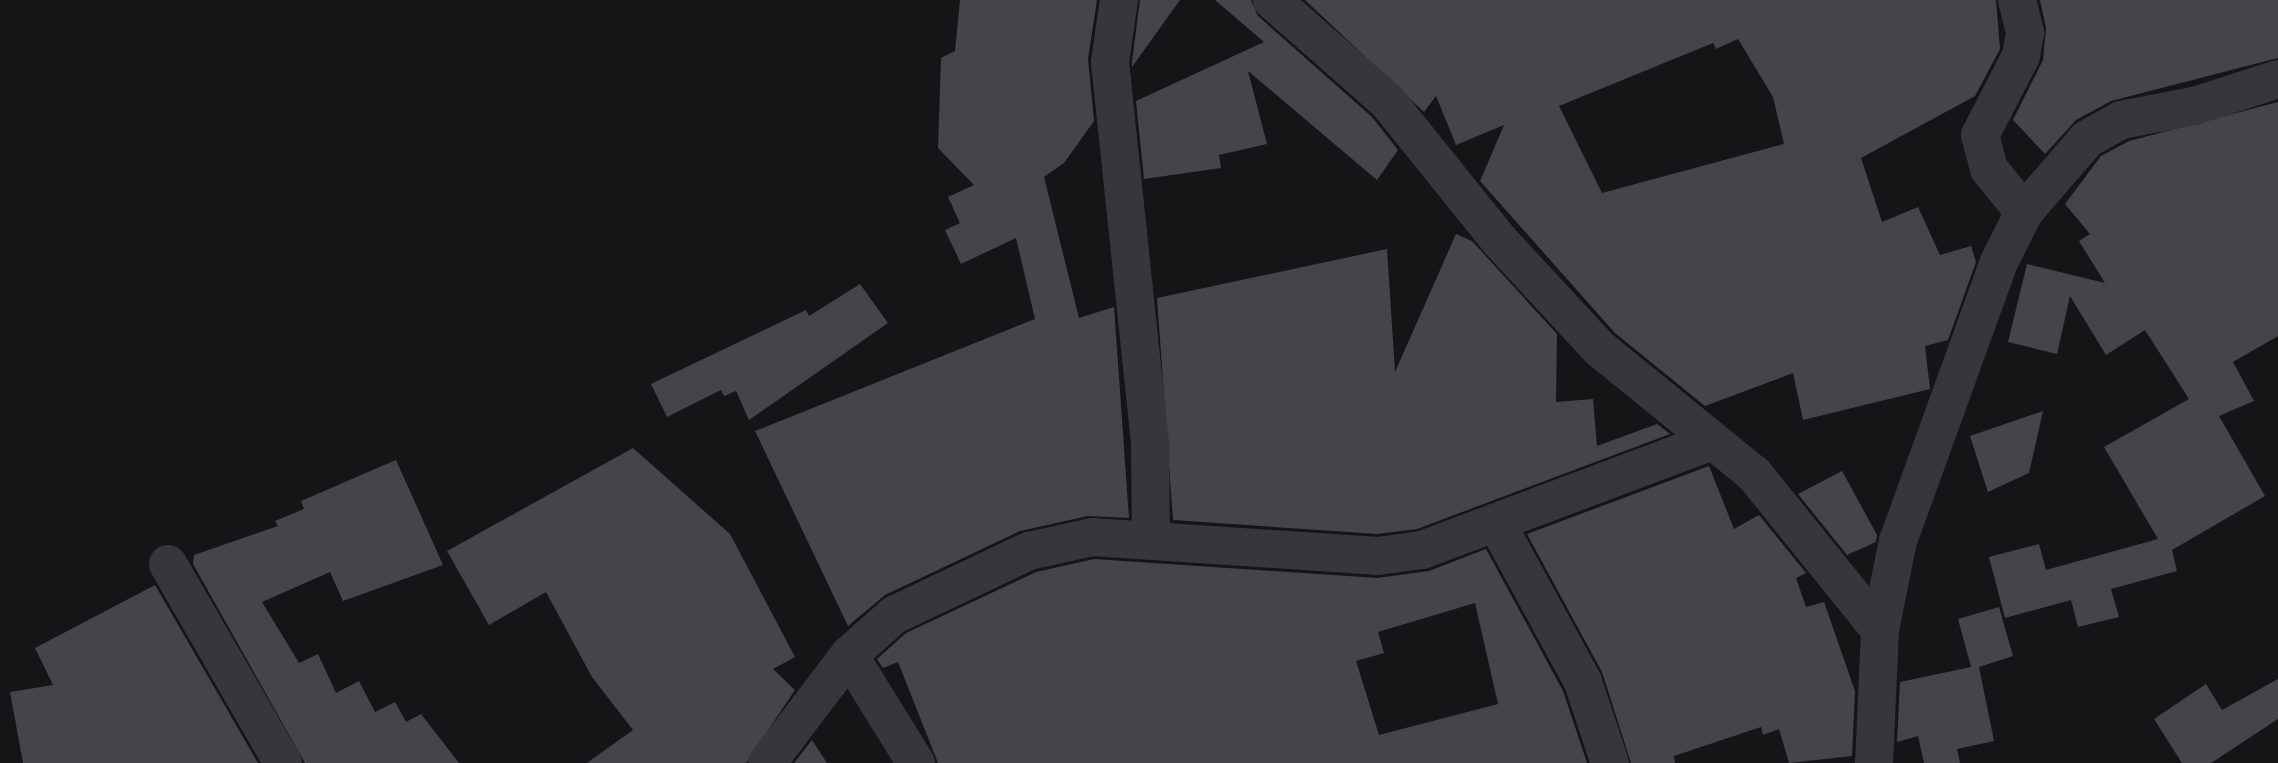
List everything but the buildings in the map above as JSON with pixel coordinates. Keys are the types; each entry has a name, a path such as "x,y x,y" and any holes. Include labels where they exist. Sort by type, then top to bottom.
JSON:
{"street":[{"path":"1119,0 1110,62 1150,444 1151,540"},
{"path":"1272,0 1388,102 1499,240 1600,349 1713,441 1789,513 1880,630"},
{"path":"2017,0 2025,33 2021,56 1980,135 1989,169 2024,212"},
{"path":"1874,763 1880,630 1898,541 1999,262 2024,212 2087,139 2121,120 2194,106 2278,79"},
{"path":"766,763 849,654 894,615 1030,551 1091,537 1378,556 1422,550 1713,441"},
{"path":"1497,524 1583,682 1610,763"},
{"path":"168,564 283,763"},
{"path":"849,654 916,763"}]}
